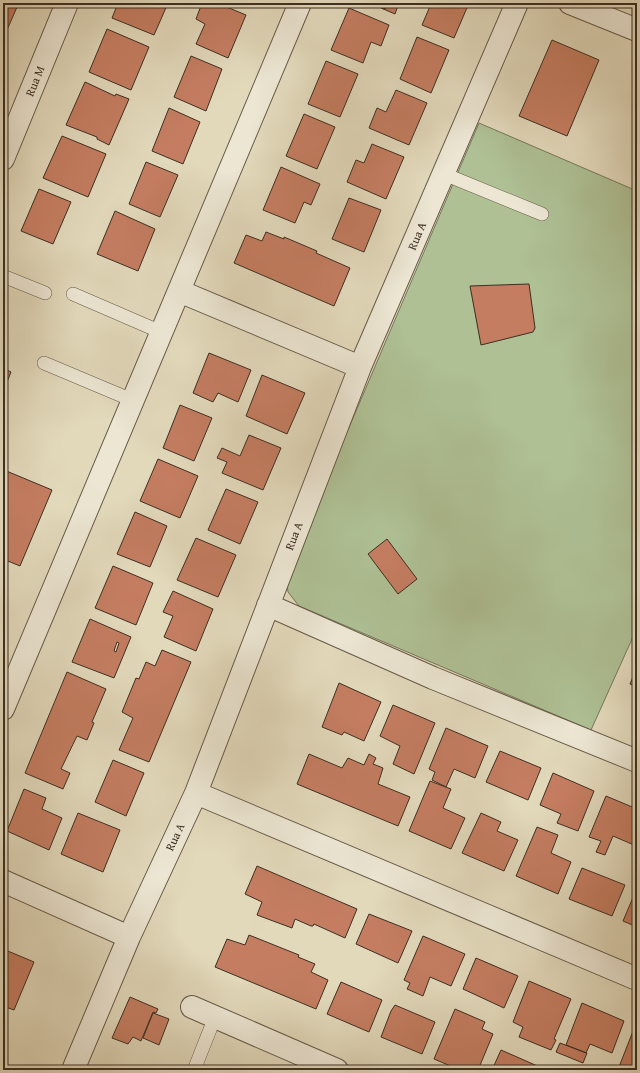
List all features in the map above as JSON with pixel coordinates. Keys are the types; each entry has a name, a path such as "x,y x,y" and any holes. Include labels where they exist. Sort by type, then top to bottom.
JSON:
{"street":[{"name":"Rua M","path":"3,159 67,3"},
{"path":"3,709 300,3"},
{"name":"Rua A","path":"73,1070 129,937 196,793 360,366 517,3"},
{"path":"570,3 637,30"},
{"path":"179,291 360,366"},
{"path":"268,605 433,678 637,761"},
{"path":"196,793 637,979"},
{"path":"3,880 129,937"},
{"path":"192,1007 337,1070"}],"lane":[{"path":"444,174 542,214"},
{"path":"3,276 45,293"},
{"path":"73,294 161,332"},
{"path":"44,363 132,400"},
{"path":"194,1070 215,1017"}],"green space":[{"path":"479,123 637,191 637,628 591,730 299,606 288,592 286,575"}],"building":[{"path":"3,3 17,7 3,39"},
{"path":"118,3 168,3 154,35 112,18"},
{"path":"202,3 217,3 246,15 228,58 196,44 205,24 196,19"},
{"path":"369,3 388,3 385,9"},
{"path":"388,3 399,3 395,14 381,8 385,9"},
{"path":"428,3 469,3 454,38 422,25 431,4"},
{"path":"349,8 389,25 381,46 371,42 363,63 331,50"},
{"path":"107,29 149,47 131,90 89,72"},
{"path":"417,37 449,50 431,93 400,79"},
{"path":"552,40 599,60 567,136 519,116"},
{"path":"191,56 222,69 206,111 174,97"},
{"path":"326,61 358,74 340,117 308,104"},
{"path":"85,82 115,96 116,94 129,99 109,145 97,139 97,137 66,125"},
{"path":"396,90 427,103 409,145 369,128 377,108 386,112"},
{"path":"169,108 200,122 183,164 152,151"},
{"path":"304,114 335,127 317,169 286,156"},
{"path":"62,136 106,154 88,197 43,178"},
{"path":"372,144 404,157 386,199 347,182 356,160 364,163"},
{"path":"146,162 178,175 160,217 129,204"},
{"path":"281,167 320,184 311,205 304,202 295,223 263,210"},
{"path":"39,189 71,202 53,244 21,231"},
{"path":"349,198 381,210 364,252 332,239"},
{"path":"115,211 155,229 138,271 97,254"},
{"path":"266,232 284,239 284,237 317,251 316,253 350,268 334,306 234,263 246,235 262,241"},
{"path":"529,284 535,328 533,332 481,345 470,286"},
{"path":"209,353 251,370 238,402 218,393 213,402 193,393"},
{"path":"3,368 11,372 3,392"},
{"path":"262,375 305,393 287,434 246,416"},
{"path":"180,405 212,418 194,461 163,448"},
{"path":"249,435 281,448 263,490 222,473 227,462 217,458 222,448 240,456"},
{"path":"158,459 198,476 180,518 140,501"},
{"path":"4,470 52,490 20,566 3,559"},
{"path":"226,489 258,502 240,544 208,530"},
{"path":"135,512 167,526 150,567 117,554"},
{"path":"196,538 236,555 218,597 177,580"},
{"path":"387,539 417,579 398,594 368,554"},
{"path":"113,566 153,583 136,625 95,608"},
{"path":"173,591 213,609 196,651 164,637 173,616 163,612"},
{"path":"90,619 131,637 114,678 72,662","holes":["117,642 119,643 116,652 114,651"]},
{"path":"162,650 191,662 149,762 119,750 133,718 122,712 136,678 139,679 146,662 155,666"},
{"path":"637,667 637,687 630,684"},
{"path":"67,672 106,689 92,722 94,723 87,740 77,736 61,769 70,773 63,789 25,773"},
{"path":"339,683 381,702 364,741 344,732 342,735 322,727"},
{"path":"393,705 435,723 414,774 393,764 400,746 380,736"},
{"path":"446,728 488,746 475,778 454,769 446,787 432,780 435,772 429,769"},
{"path":"500,751 541,768 528,800 486,782"},
{"path":"309,754 342,768 348,758 364,765 369,754 376,758 373,764 383,768 378,784 410,797 398,826 297,784"},
{"path":"113,760 144,773 126,816 95,802"},
{"path":"553,773 594,791 578,831 557,823 561,814 540,805"},
{"path":"430,781 451,789 443,808 465,818 451,849 409,831"},
{"path":"24,789 46,798 42,809 62,818 49,850 7,831"},
{"path":"606,796 637,809 637,839 634,845 613,836 605,855 596,852 601,841 589,837"},
{"path":"78,813 120,830 103,872 61,854"},
{"path":"481,813 501,822 497,831 518,840 504,871 462,853"},
{"path":"537,827 558,835 551,853 571,862 558,894 516,876"},
{"path":"257,866 357,909 345,938 314,924 311,926 295,919 292,928 257,915 262,902 245,894"},
{"path":"582,868 625,885 612,916 569,899"},
{"path":"637,888 637,927 623,921"},
{"path":"369,914 412,931 398,963 356,944"},
{"path":"249,935 299,955 298,957 315,964 311,972 328,980 316,1009 215,967 227,939 245,945"},
{"path":"423,936 465,954 451,986 430,977 423,996 407,989 410,983 404,980"},
{"path":"3,949 34,962 14,1010 3,1006"},
{"path":"476,958 518,976 504,1008 463,989"},
{"path":"529,981 571,999 554,1039 556,1040 551,1050 519,1037 523,1027 513,1022"},
{"path":"341,982 382,1000 369,1032 327,1014"},
{"path":"130,997 158,1009 156,1013 153,1012 141,1041 133,1037 128,1044 112,1038"},
{"path":"582,1003 624,1021 612,1053 590,1044 586,1053 566,1045"},
{"path":"395,1005 435,1022 422,1054 381,1037 391,1011"},
{"path":"455,1009 485,1022 482,1029 493,1034 478,1070 460,1070 434,1059"},
{"path":"153,1013 169,1019 159,1045 143,1038"},
{"path":"635,1026 637,1026 637,1070 626,1070 619,1067"},
{"path":"560,1043 587,1053 583,1063 556,1052"},
{"path":"501,1050 542,1068 541,1070 492,1070"}]}
